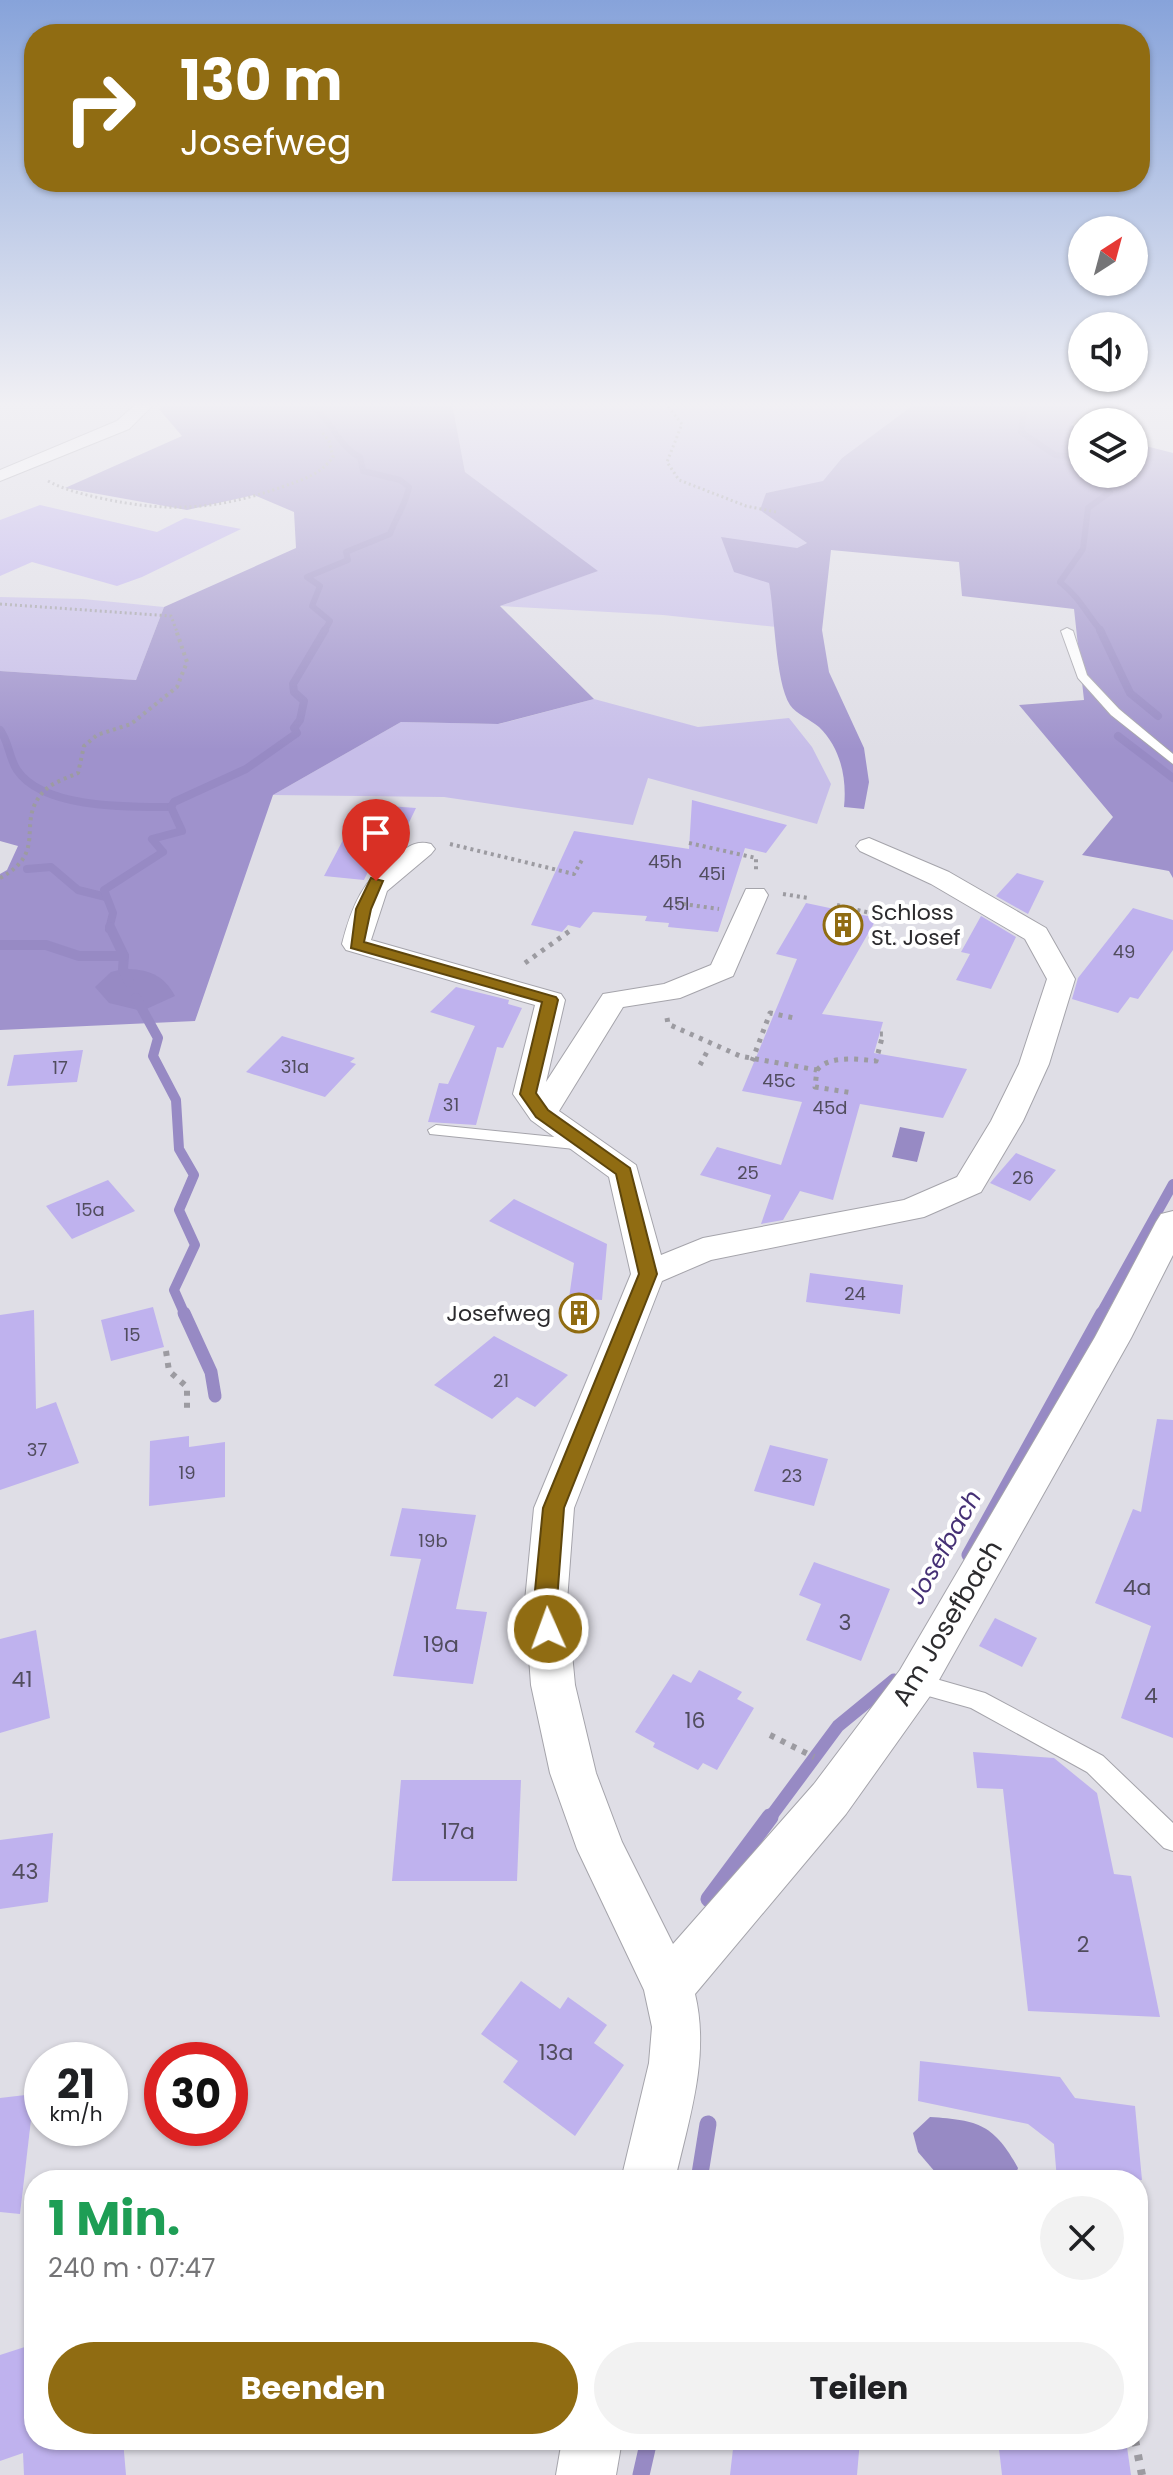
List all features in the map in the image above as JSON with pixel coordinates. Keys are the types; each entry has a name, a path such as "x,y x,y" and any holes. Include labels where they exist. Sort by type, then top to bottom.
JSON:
{"street":[{"path":"648,1274 703,1250 912,1209 969,1184 1007,1121 1034,1064 1061,979 1036,934 940,878 869,846"},
{"path":"422,849 376,881 363,909 356,944 551,1000 528,1094 542,1113 624,1172 648,1274 554,1508 546,1601 553,1685 573,1773 601,1849 668,1987 677,2027 675,2063 650,2170"},
{"path":"542,1113 613,1000 665,993 723,970 751,904"},
{"name":"Am Josefbach","path":"668,1987 830,1799 915,1683 1113,1338 1173,1222"},
{"path":"586,2475 590,2450"}],"lane":[{"path":"1067,631 1082,676 1115,712 1173,760"},
{"path":"436,1130 586,1145"},
{"path":"915,1683 977,1700 1095,1764 1173,1840"}],"path":[{"path":"0,604 171,616 187,662 177,687 131,724 97,735 84,746 78,773 45,789 31,812 27,837 29,850 22,865 0,878"},
{"path":"422,849 434,840 574,874 582,860"},
{"path":"676,903 751,904 756,858 689,843"},
{"path":"837,905 891,918"},
{"path":"530,994 522,966 571,930"},
{"path":"665,993 668,1024 709,1048 752,1061 817,1070"},
{"path":"752,1061 770,1013 794,1018 795,1015"},
{"path":"853,1093 815,1087 817,1070 822,1064 854,1058 876,1061 883,1034 880,1034"},
{"path":"700,1065 709,1048"},
{"path":"166,1351 169,1371 187,1387 187,1411"},
{"path":"770,1735 808,1754"},
{"path":"1137,2450 1142,2475"}],"shaded area":[{"path":"294,518 527,518 598,571 500,606 594,699 498,724 401,722 273,795 195,1021 0,1030 0,874 7,870 18,846 0,841 0,671 136,680 164,607 296,548"},
{"path":"527,518 773,518 807,543 797,548 769,582 777,627 663,615 500,606 597,571"},
{"path":"772,518 1173,518 1173,878 1169,871 1082,855 1113,817 1019,705 1084,700 1074,609 962,596 959,562 831,550 822,630 829,672 864,748 869,782 864,809 844,807 843,775 833,744 819,727 790,705 785,694 778,664 769,583 734,572 721,537 797,548 807,543"},
{"path":"0,597 83,599 164,607 136,680 0,671"},
{"path":"594,699 698,727 789,718 812,747 831,784 817,824 648,778 633,825 444,797 273,795 401,722 499,724"},
{"path":"123,969 154,974 165,982 175,996 142,1011 109,1003 95,987 111,972"},
{"path":"900,1127 925,1132 917,1162 892,1157"},
{"path":"930,2117 973,2123 1001,2142 1017,2170 933,2170 918,2152 913,2133"}],"building":[{"path":"98,518 157,532 188,518 241,529 117,586 32,562 0,576 0,520"},
{"path":"692,800 787,825 766,853 745,848 718,932 668,927 669,923 645,921 647,916 593,912 580,928 568,925 562,932 531,925 574,831 689,849"},
{"path":"362,804 416,808 402,837 386,835 364,880 324,876"},
{"path":"1017,873 1044,881 1028,914 996,896"},
{"path":"806,903 877,918 822,1014 883,1022 874,1053 967,1069 943,1118 860,1104 833,1200 800,1191 783,1220 761,1224 771,1195 700,1175 717,1147 781,1165 802,1102 742,1091 797,959 776,954"},
{"path":"1133,908 1173,920 1173,950 1138,999 1130,997 1118,1013 1072,999 1078,978"},
{"path":"981,916 1016,937 991,989 956,980 970,954 961,952"},
{"path":"456,987 509,1000 508,1004 522,1008 503,1048 497,1047 476,1125 428,1122 439,1083 448,1084 475,1026 430,1012"},
{"path":"282,1036 355,1058 350,1062 356,1064 325,1097 246,1072"},
{"path":"83,1050 77,1082 7,1086 14,1055"},
{"path":"1016,1153 1056,1170 1030,1201 990,1183"},
{"path":"108,1180 135,1211 72,1239 46,1206"},
{"path":"514,1199 607,1244 602,1300 569,1298 574,1263 489,1221"},
{"path":"810,1273 903,1285 900,1314 806,1302"},
{"path":"153,1307 164,1347 111,1361 101,1320"},
{"path":"34,1310 36,1409 56,1402 79,1463 0,1490 0,1315"},
{"path":"494,1336 568,1375 535,1407 517,1397 492,1419 434,1385"},
{"path":"1157,1419 1173,1420 1173,1738 1121,1718 1151,1626 1095,1603 1133,1509 1141,1512"},
{"path":"189,1436 189,1447 225,1442 225,1497 149,1506 150,1441"},
{"path":"770,1445 828,1459 814,1506 754,1491"},
{"path":"402,1508 476,1515 456,1609 487,1612 473,1684 393,1676 421,1559 390,1556"},
{"path":"814,1562 890,1589 861,1661 806,1640 821,1604 799,1595"},
{"path":"995,1618 1037,1638 1022,1667 979,1646"},
{"path":"36,1630 50,1718 0,1733 0,1639"},
{"path":"699,1670 742,1692 737,1699 754,1708 717,1770 703,1763 698,1770 653,1747 655,1743 635,1732 673,1674 691,1683"},
{"path":"973,1752 1054,1758 1097,1793 1114,1874 1131,1876 1160,2017 1028,2011 1003,1789 977,1788"},
{"path":"401,1780 521,1780 517,1881 392,1881"},
{"path":"53,1833 48,1902 0,1909 0,1840"},
{"path":"521,1981 560,2009 568,1997 607,2025 594,2043 624,2065 575,2136 503,2082 518,2061 481,2034"},
{"path":"920,2061 1060,2077 1075,2098 1135,2106 1141,2170 1056,2170 1054,2144 1028,2124 918,2101"},
{"path":"24,2095 24,2146 28,2146 20,2214 0,2212 0,2098"},
{"path":"24,2347 24,2450 124,2450 126,2475 24,2475 23,2453 0,2461 0,2355"},
{"path":"733,2450 859,2450 857,2475 730,2475"},
{"path":"999,2450 1127,2450 1131,2475 1002,2475"}],"waterway":[{"path":"324,632 330,621 312,606 320,586 307,577 348,560 346,552 390,534 397,518"},
{"name":"Josefbach","path":"1087,518 1083,549 1060,582 1102,632"},
{"path":"171,807 174,802 246,769 297,733 294,728 300,720 304,701 294,692 293,684 325,630"},
{"name":"Josefbach","path":"1100,630 1130,693 1158,716"},
{"path":"0,730 17,770 29,783 46,792 66,799 111,806 171,807"},
{"name":"Josefbach","path":"1118,736 1173,778"},
{"path":"109,929 113,913 104,890 163,852 152,839 182,831 171,807"},
{"path":"27,869 51,867 78,890 106,897"},
{"path":"110,927 124,956"},
{"path":"0,945 46,945 79,956 124,956"},
{"path":"124,956 123,969 129,982"},
{"path":"136,998 158,1038 153,1056 176,1100 179,1149 194,1175 179,1210 195,1245 174,1290 185,1315"},
{"name":"Josefbach","path":"1100,1315 1173,1184"},
{"path":"184,1313 211,1372 215,1396"},
{"name":"Josefbach","path":"968,1555 1102,1313"},
{"name":"Josefbach","path":"769,1819 838,1726 894,1680"},
{"name":"Josefbach","path":"709,1899 770,1817"},
{"name":"Josefbach","path":"701,2170 708,2124"},
{"name":"Josefbach","path":"641,2475 647,2450"}],"place":[{"name":"Schloss St. Josef","path":"843,925"},
{"name":"Josefweg","path":"579,1313"}],"route":[{"path":"376,881 363,909 356,944 551,1000 528,1094 542,1113 624,1172 648,1274 554,1508 546,1601 548,1629"}]}
